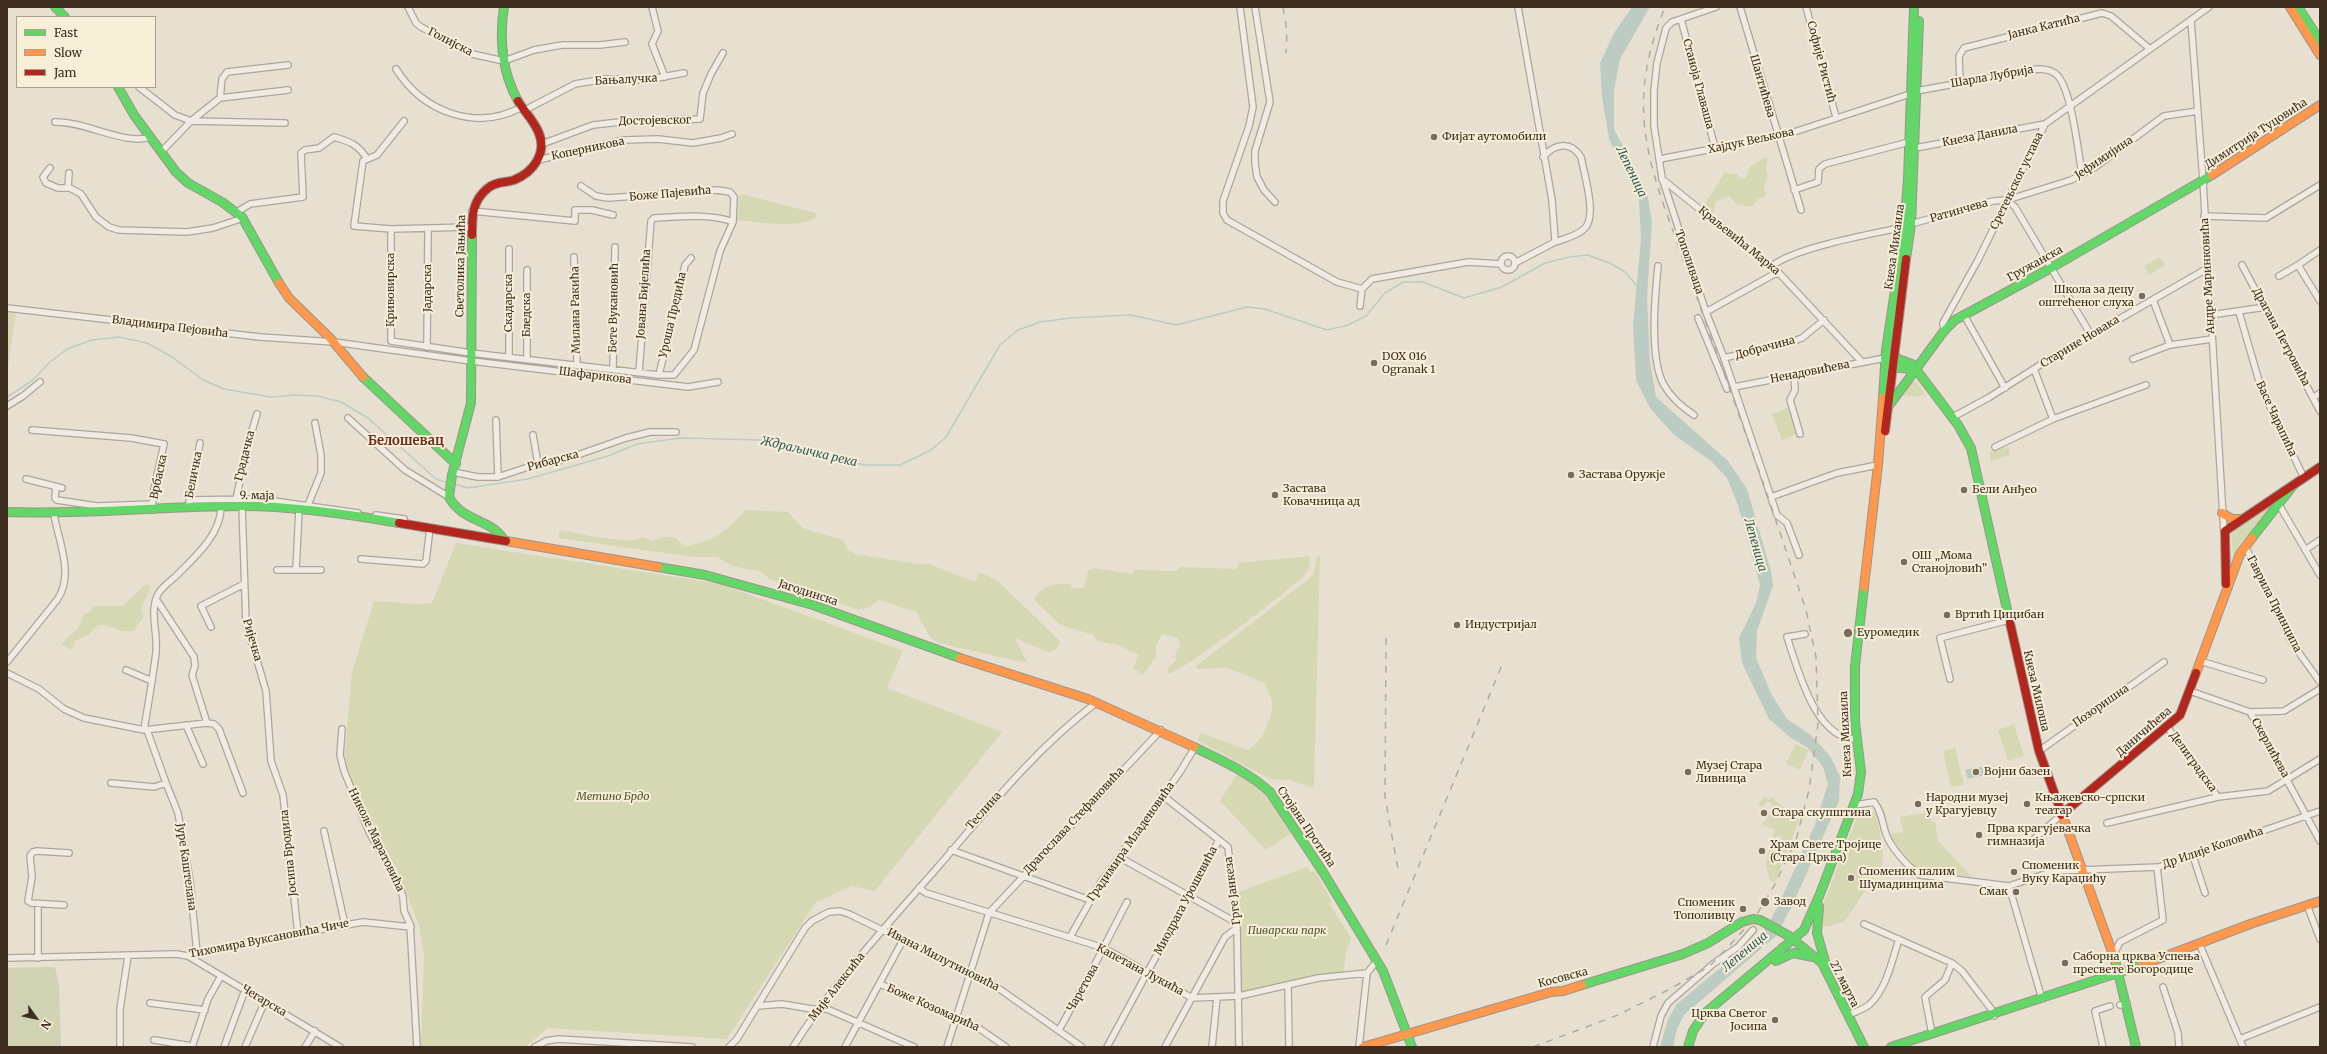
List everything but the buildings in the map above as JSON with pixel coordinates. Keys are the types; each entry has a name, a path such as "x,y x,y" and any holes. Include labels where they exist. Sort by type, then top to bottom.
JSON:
{"street":[{"path":"55,7 64,16"},
{"name":"Голијска","path":"408,7 416,23 428,31 472,54 504,61"},
{"path":"504,7 502,25 504,61 514,94 538,130 542,144"},
{"path":"652,7 658,31 652,44 665,77"},
{"path":"1240,7 1253,107 1250,126 1223,201 1223,213 1227,220 1239,228 1337,282 1362,289"},
{"path":"1254,7 1270,102 1255,151 1255,163 1257,177 1264,190 1275,202"},
{"path":"1518,7 1555,223 1555,240 1553,243"},
{"path":"1681,19 1716,7"},
{"name":"Шантићева","path":"1740,7 1777,137 1801,210"},
{"name":"Софије Ристић","path":"1806,7 1836,117"},
{"name":"Кнеза Михаила","path":"1753,974 1794,940 1808,924 1855,804 1861,772 1855,707 1856,659 1889,358 1908,225 1912,145 1914,7"},
{"name":"Кнеза Михаила","path":"1913,93 1918,7"},
{"name":"Сретењског устава","path":"1944,331 1943,323 1978,260 2045,124 2209,7"},
{"path":"2290,7 2320,55"},
{"path":"2298,7 2320,41"},
{"name":"Јанка Катића","path":"1960,83 1958,56 1964,48 2102,12 2111,16 2150,49"},
{"name":"Тополиваца","path":"1681,19 1672,22 1666,28 1657,63 1654,90 1655,131 1662,178 1706,312 1724,358 1778,517 1787,523 1799,555"},
{"name":"Станоја Главаша","path":"1681,19 1715,148"},
{"name":"Андре Маринковића","path":"2191,20 2203,181 2224,533"},
{"path":"504,61 534,50 562,44 600,45 625,42"},
{"name":"Достојевског","path":"542,144 593,124 628,121 700,119 703,93 711,74 723,53"},
{"path":"220,98 222,79 227,72 288,65"},
{"name":"Бањалучка","path":"396,68 409,87 440,110 458,116 473,118 504,115 524,108 575,84 605,79 646,80 684,73"},
{"name":"Шарла Лубрија","path":"1913,93 1960,83 2044,69 2052,71 2059,78 2069,106 2082,174"},
{"path":"119,88 134,114 176,172 188,183 237,212 243,218 276,279 289,298 334,342 355,370 446,454 454,470"},
{"path":"140,88 176,115 191,121 285,123"},
{"path":"161,152 191,121 220,98 288,90"},
{"name":"Хајдук Вељкова","path":"1660,159 1777,137 1913,93"},
{"name":"Димитрија Туцовића","path":"2203,181 2320,105"},
{"name":"Јефимијина","path":"2007,200 2067,182 2082,174 2164,116 2198,111"},
{"path":"404,121 377,156 363,161 354,226 391,229 471,227"},
{"path":"55,122 70,122 123,137 140,139 151,137"},
{"name":"Кнеза Данила","path":"1794,190 1818,182 1818,172 1823,165 1912,145 2045,124"},
{"name":"Коперникова","path":"538,160 607,143 645,139 693,142 721,138 732,134"},
{"path":"237,212 250,204 303,196 301,153 305,150 318,148 334,137 359,147 367,159"},
{"name":"Светолика Јањића","path":"449,497 450,487 471,403 472,211 485,190 494,184 523,176 538,160 542,144"},
{"path":"1360,306 1362,289 1372,279 1468,262 1501,264 1505,269 1509,269 1515,263 1553,243 1585,229 1591,220 1591,209 1581,157 1576,150 1565,145 1554,146 1543,157"},
{"path":"50,168 43,177 46,183 58,188 70,188 83,196 96,217 109,227 119,230 187,232 212,228 243,218"},
{"path":"69,172 68,186 70,188"},
{"name":"Краљевића Марка","path":"1662,178 1772,266 1862,362"},
{"name":"Гружанска","path":"1888,407 1944,331 1964,315 2051,268 2203,181"},
{"path":"2204,216 2266,218 2320,185"},
{"name":"Боже Пајевића","path":"580,186 596,196 608,198 727,191 733,195 735,200 733,222"},
{"path":"2007,200 2015,207 2091,335"},
{"name":"Ратинчева","path":"1772,266 1780,261 1807,251 1993,201 2007,200"},
{"path":"472,211 575,221 575,210 592,210 613,215"},
{"name":"Јована Бијелића","path":"638,372 650,225 654,218 722,219 733,222"},
{"path":"471,357 509,357 659,375 674,374 694,350 720,251 733,222"},
{"name":"Кривовирска","path":"391,229 391,341 471,357"},
{"name":"Јадарска","path":"427,347 428,229"},
{"name":"Бете Вукановић","path":"613,369 615,247"},
{"name":"Скадарска","path":"509,249 509,357"},
{"path":"2279,276 2320,250"},
{"name":"Милана Ракића","path":"574,256 577,364"},
{"path":"1501,264 1503,258 1508,256 1512,257 1515,263"},
{"name":"Уроша Предића","path":"659,375 685,266 691,258"},
{"name":"Драгана Петровића","path":"2242,265 2266,307 2320,410"},
{"path":"2298,265 2320,301"},
{"path":"1658,266 1655,319 1659,373 1670,395 1694,415"},
{"name":"Старине Новака","path":"1953,417 2006,388 2034,369 2091,335 2208,268"},
{"name":"Бледска","path":"527,270 527,359"},
{"path":"1706,312 1778,272"},
{"path":"2153,300 2170,345"},
{"path":"2210,315 2266,307"},
{"name":"Владимира Пејовића","path":"7,308 260,337 334,342 471,357"},
{"name":"Васе Чарапића","path":"2239,312 2261,388 2304,478"},
{"path":"1964,315 2006,388"},
{"path":"1698,318 1727,389"},
{"name":"Добрачина","path":"1724,358 1802,338 1824,320"},
{"path":"2133,359 2170,345 2212,339"},
{"name":"Шафарикова","path":"471,357 688,387 718,382"},
{"path":"1889,358 1910,363 1915,370"},
{"name":"Ненадовићева","path":"1734,387 1889,358"},
{"path":"1888,367 1915,370"},
{"name":"Кнеза Михаила","path":"1878,465 1882,454 1888,407 1888,367"},
{"path":"2034,369 2053,419"},
{"name":"Кнеза Милоша","path":"1915,370 1953,417 1963,432 1973,453 2008,620 2039,751 2061,815 2083,870 2120,972 2123,1004 2133,1046"},
{"path":"1794,376 1795,390 1790,400 1800,434"},
{"path":"7,406 40,382"},
{"path":"1995,447 2053,419 2146,385"},
{"path":"2313,398 2320,393"},
{"name":"Градачка","path":"236,499 248,444 257,414"},
{"path":"348,418 405,470 449,497 458,511 494,530 502,536 504,540"},
{"path":"496,420 498,477"},
{"path":"308,505 321,473 321,455 315,423"},
{"name":"Врбаска","path":"32,430 131,438 164,444 153,507"},
{"name":"Рибарска","path":"454,470 478,477 498,477 538,464 568,459 644,434 676,432"},
{"path":"533,435 538,464"},
{"name":"Беличка","path":"188,504 200,443"},
{"path":"446,454 454,455 460,451"},
{"path":"1771,497 1838,473 1878,465"},
{"name":"Даничићева","path":"2035,838 2168,728 2180,715 2227,586 2244,546 2277,500 2320,467"},
{"path":"26,479 59,488 55,498 57,500 97,506 153,507"},
{"path":"188,504 236,499 268,500 308,505 378,518 404,519"},
{"path":"268,500 275,507"},
{"path":"2277,500 2320,575"},
{"name":"Даничићева","path":"2227,586 2224,533 2240,518 2277,500"},
{"name":"9. маја","path":"7,512 54,514 188,504 221,507 275,507 378,518 504,540"},
{"name":"Ријечка","path":"242,506 246,623 266,691 272,761 275,772"},
{"path":"146,730 156,647 154,613 156,599 162,589 198,553 209,539 220,517 221,507"},
{"path":"296,570 299,510"},
{"path":"2222,512 2232,519 2240,518"},
{"path":"7,662 57,600 62,590 64,552 54,514"},
{"path":"361,559 423,564 426,561 430,528"},
{"name":"Јагодинска","path":"504,540 685,570 738,582 813,605 918,644 1096,703"},
{"path":"2305,550 2320,540"},
{"name":"Гаврила Принципа","path":"2244,546 2292,643 2320,682"},
{"path":"2225,568 2230,570 2235,566"},
{"path":"277,570 321,570"},
{"path":"210,627 201,606 244,584"},
{"path":"156,599 194,657 195,666 192,675 207,723"},
{"path":"1950,679 1940,638 2008,620"},
{"path":"1805,634 1787,637 1810,700 1828,725 1840,737 1857,739"},
{"path":"2200,661 2263,680"},
{"name":"Позоришна","path":"2039,751 2164,662"},
{"path":"126,670 152,681"},
{"path":"7,673 39,689 68,712 84,718 146,730 207,723 214,724 219,729 243,792"},
{"path":"2250,712 2284,710 2320,689"},
{"name":"Скерлићева","path":"2190,691 2250,712 2288,779 2320,841"},
{"name":"Стојана Протића","path":"1096,703 1160,730 1239,769 1270,792 1323,872 1377,961 1388,982 1412,1047"},
{"name":"Теслина","path":"883,930 983,812 1067,727 1096,703"},
{"path":"186,725 203,764"},
{"name":"Делиградска","path":"2168,728 2218,796"},
{"name":"Николе Маратовића","path":"342,729 340,755 344,771 370,834 397,880 403,897 404,911 411,927 417,1047"},
{"name":"Јуре Каштелана","path":"146,730 178,813 190,881 197,953"},
{"name":"Драгослава Стефановића","path":"989,913 1160,730"},
{"name":"Градимира Младеновића","path":"1070,937 1090,900 1195,747"},
{"path":"2107,823 2218,796 2268,791 2320,759"},
{"name":"Јосипа Бродила","path":"275,772 282,792 298,934"},
{"path":"111,783 154,787 166,783"},
{"name":"Грге Јанкеза","path":"1162,795 1228,847 1237,926 1239,1047"},
{"path":"1855,804 1872,800 1879,808 1888,839 1909,865 1920,875 2009,886 2042,999"},
{"name":"Др Илије Коловића","path":"2009,886 2054,871 2157,867 2193,856 2320,811"},
{"path":"324,831 345,925"},
{"name":"Миодрага Урошевића","path":"1107,1047 1219,840"},
{"path":"951,850 1090,900"},
{"path":"64,905 31,903 28,899 32,877 31,854 37,852 70,853"},
{"path":"2193,856 2205,893"},
{"path":"1119,857 1237,926 1225,937 1165,1047"},
{"path":"2114,954 2120,942 2163,920 2157,867"},
{"name":"Капетана Лукића","path":"919,888 926,893 1104,948 1192,998 1238,996 1318,978 1367,973"},
{"path":"1820,894 1816,921 1817,933 1828,973"},
{"path":"1891,1047 1994,1016 2111,977 2120,972 2199,943 2320,901"},
{"name":"Чаретова","path":"1059,1030 1104,948 1127,902"},
{"path":"38,904 38,958"},
{"path":"2308,905 2320,940"},
{"name":"Ивана Милутиновића","path":"729,1047 738,1039 802,932 820,916 833,911 840,911 883,930 1004,990 1082,1047"},
{"path":"947,1047 955,1017 989,913"},
{"name":"Косовска","path":"1363,1047 1550,992 1563,991 1655,962 1697,948 1748,920 1754,919 1764,922"},
{"name":"Тихомира Вуксановића Чиче","path":"7,958 176,954 188,956 345,925 368,922 411,927"},
{"name":"27. марта","path":"1764,922 1794,940 1822,962 1864,1047"},
{"path":"1864,924 1952,963 1962,971 1994,1016"},
{"name":"Мије Алексића","path":"793,1047 825,1000 883,930"},
{"path":"1653,1047 1660,1020 1668,1004 1713,964 1738,947 1753,930"},
{"path":"1848,1015 1869,1005 1875,998 1887,975 1899,939"},
{"path":"845,1047 903,940"},
{"path":"2199,943 2243,1047"},
{"path":"1688,1047 1693,1031 1705,1013 1753,974 1789,953 1803,953 1822,962"},
{"path":"120,1047 120,1009 128,956"},
{"name":"Чегарска","path":"188,956 340,1047"},
{"path":"1359,1047 1367,973 1377,961"},
{"path":"1932,1034 1925,998 1945,980 1952,963"},
{"path":"154,1040 192,1046 205,1010 221,976"},
{"name":"Боже Козомарића","path":"880,984 977,1027 1006,1047"},
{"path":"1288,985 1289,1047"},
{"path":"2164,987 2178,1033 2179,1047"},
{"path":"224,1047 245,990"},
{"path":"1212,1047 1217,998"},
{"path":"825,1000 828,1009"},
{"path":"245,1047 265,1001"},
{"path":"150,1003 205,1010"},
{"path":"757,1006 776,1004 812,1009 828,1009 914,1047"},
{"path":"2103,1047 2096,1011 2110,1006"},
{"path":"2240,1039 2320,1007"},
{"path":"304,1047 315,1032"},
{"path":"536,1046 546,1041 558,1039 692,1047"}],"green space":[{"path":"1765,157 1768,159 1766,169 1768,176 1764,186 1766,193 1764,197 1757,199 1753,207 1737,205 1729,196 1716,202 1713,214 1711,215 1703,207 1725,172 1729,174 1737,174 1739,178 1745,179 1750,167"},
{"path":"742,194 815,213 816,217 809,221 790,224 737,220 739,195"},
{"path":"2160,257 2165,265 2149,275 2144,266"},
{"path":"7,310 16,312 8,368 7,368"},
{"path":"1913,381 1916,382 1925,394 1918,397 1903,395"},
{"path":"1787,408 1797,434 1782,440 1772,414"},
{"path":"2008,447 2010,455 1991,461 1989,452"},
{"path":"2272,504 2272,506 2240,544 2229,567 2229,560 2233,556 2231,532 2255,513"},
{"path":"746,510 788,512 803,528 843,540 848,550 856,554 918,564 929,564 975,582 980,572 998,581 1061,642 1055,650 1048,652 1015,638 1027,663 938,643 930,637 916,612 879,600 869,607 859,610 770,579 759,571 732,566 717,557 694,557 558,538 560,530 596,537 631,541 643,537 652,541 663,537 675,537 685,547 704,542 719,534"},
{"name":"Метино Брдо","path":"456,543 721,584 903,651 887,688 1002,732 875,891 852,886 815,903 727,1039 548,1028 525,1047 421,1047 424,956 419,925 397,869 378,838 356,793 347,768 345,752 352,672 374,601 417,604 432,603"},
{"path":"1310,556 1310,566 1308,571 1301,579 1218,643 1169,674 1167,669 1177,659 1175,654 1180,647 1178,638 1162,634 1156,646 1156,656 1143,675 1133,668 1139,655 1118,645 1097,641 1094,635 1061,625 1036,602 1035,598 1038,593 1050,586 1070,584 1073,588 1084,588 1088,571 1094,568 1132,574 1135,570 1177,571 1180,567 1237,569 1238,563"},
{"path":"1320,556 1314,788 1288,780 1270,779 1197,740 1201,733 1247,750 1252,748 1268,724 1272,710 1272,702 1265,683 1228,668 1199,669 1195,667 1310,578 1314,572 1317,557"},
{"path":"146,584 151,587 141,609 144,616 134,631 121,631 104,625 98,625 89,635 75,641 72,650 61,644 77,629 85,613 88,614 93,606 123,606"},
{"path":"2014,724 2024,756 2008,761 1998,730"},
{"path":"1796,744 1809,751 1799,770 1786,763"},
{"path":"1955,748 1964,785 1951,787 1943,751"},
{"path":"1237,774 1268,792 1294,831 1266,850 1220,801"},
{"path":"1765,797 1769,800 1771,797 1799,820 1775,882 1770,881 1766,864 1772,840 1775,840 1774,844 1777,847 1782,837 1777,835 1775,839 1772,838 1775,830 1762,825 1775,807 1768,801 1762,807 1758,804"},
{"path":"1859,812 1876,812 1883,849 1882,865 1847,918 1843,922 1826,927 1820,922 1821,910"},
{"path":"1929,812 1932,823 1935,822 1938,841 1972,877 1922,871 1915,867 1892,839 1890,834 1903,832 1900,817"},
{"name":"Пиварски парк","path":"1307,867 1310,872 1315,871 1332,902 1330,904 1351,938 1347,948 1343,974 1239,994 1233,894"},
{"path":"55,967 59,985 61,1047 7,1047 7,968"}],"water":[{"name":"Лепеница","path":"1632,7 1650,7 1620,59 1614,91 1614,129 1647,192 1652,222 1647,297 1650,362 1656,397 1728,461 1747,489 1771,571 1773,586 1757,631 1756,658 1772,695 1787,719 1811,735 1830,756 1840,776 1839,801 1791,908 1776,936 1684,1015 1677,1029 1673,1047 1660,1047 1668,1019 1677,1004 1762,933 1776,910 1814,827 1828,784 1823,767 1808,748 1791,738 1769,719 1742,663 1739,638 1756,603 1760,585 1738,505 1727,478 1711,461 1674,435 1650,408 1636,380 1633,325 1641,239 1639,201 1609,139 1602,97 1600,63 1614,33"},
{"name":"Војни базен","path":"1984,766 1986,775 1968,779 1965,770"}],"waterway":[{"name":"Ждраљичка река","path":"454,484 468,488 528,479 608,456 637,444 680,438 760,440 833,459 865,465 900,465 931,450 946,437 1000,345 1018,330 1040,322 1070,318 1131,315 1176,325 1247,307 1265,309 1327,330 1348,325 1366,316 1385,293 1403,282 1423,282 1464,298 1502,287 1545,263 1569,257 1587,255 1610,263 1625,272 1637,286"},
{"name":"Ждраљичка река","path":"7,397 33,380 49,363 67,349 92,340 119,337 147,343 172,357 203,380 224,389 271,397 295,395 317,396 341,402 368,418 436,479 448,483"}],"railway":[{"path":"1283,7 1287,31 1286,53"},
{"path":"1533,1047 1618,1015 1670,989 1710,966 1754,919 1774,886 1796,840 1809,790 1818,724 1816,657 1806,610 1764,485 1664,206 1649,154 1645,130 1645,83 1655,34 1665,7"},
{"path":"1386,638 1385,797 1398,869"},
{"path":"1386,945 1502,665"}],"traffic: fast":[{"path":"55,7 64,16"},
{"path":"504,7 502,31 503,55 508,79 518,101"},
{"path":"1883,398 1886,350 1904,231 1908,179 1914,7"},
{"path":"2298,7 2320,41"},
{"path":"1906,259 1911,224 1919,21"},
{"path":"119,88 134,115 176,172 188,183 222,202 242,217 279,283"},
{"path":"1888,407 1944,331 1955,320 2051,268 2212,175"},
{"path":"472,235 471,403 452,475 449,497 461,511 492,528 499,533 504,540"},
{"path":"1885,358 1898,359 1912,364 1958,425 1971,448 2010,623"},
{"path":"1887,367 1915,369"},
{"path":"363,377 456,464"},
{"path":"2252,538 2292,487"},
{"path":"7,512 37,513 213,506 263,506 321,511 399,523"},
{"path":"658,567 705,575 813,605 960,658"},
{"path":"1688,1047 1693,1031 1705,1013 1804,930 1820,894 1858,794 1861,772 1855,722 1855,666 1864,587"},
{"path":"1194,747 1243,772 1270,792 1323,872 1383,971 1412,1047"},
{"path":"1819,906 1817,933 1826,965"},
{"path":"1582,985 1683,954 1708,943 1742,922 1753,919 1760,920 1789,936 1822,963 1864,1047"},
{"path":"1776,961 1793,953 1813,957"},
{"path":"2115,960 2136,1047"},
{"path":"1891,1047 2142,965"}],"traffic: slow":[{"path":"2290,7 2320,55"},
{"path":"2212,175 2320,105"},
{"path":"279,283 289,298 330,338 363,377"},
{"path":"1864,587 1878,465 1883,398"},
{"path":"2222,513 2232,519 2240,519"},
{"path":"2196,673 2240,554 2252,538"},
{"path":"506,541 658,567"},
{"path":"960,658 1088,699 1194,747"},
{"path":"2059,806 2115,960"},
{"path":"2142,965 2253,923 2320,901"},
{"path":"1363,1047 1551,992 1563,991 1582,985"}],"traffic: jam":[{"path":"472,235 474,209 483,193 494,184 514,180 528,172 533,167 540,154 541,139 538,131 518,101"},
{"path":"1885,431 1906,259"},
{"path":"2226,584 2225,531 2320,467"},
{"path":"399,523 506,541"},
{"path":"2010,623 2039,751 2059,806"},
{"path":"2061,815 2180,715 2196,673"}],"place":[{"name":"Фијат аутомобили","path":"1434,137"},
{"name":"Школа за децу оштећеног слуха","path":"2142,296"},
{"name":"DOX 016 Ogranak 1","path":"1374,363"},
{"name":"Застава Оружје","path":"1571,475"},
{"name":"Бели Анђео","path":"1964,490"},
{"name":"Застава Ковачница ад","path":"1275,495"},
{"name":"ОШ „Мома Станојловић”","path":"1904,562"},
{"name":"Вртић Цицибан","path":"1947,615"},
{"name":"Индустријал","path":"1457,625"},
{"name":"Еуромедик","path":"1848,633"},
{"name":"Музеј Стара Ливница","path":"1688,772"},
{"name":"Војни базен","path":"1976,772"},
{"name":"Народни музеј у Крагујевцу","path":"1918,804"},
{"name":"Књажевско-српски театар","path":"2027,804"},
{"name":"Стара скупштина","path":"1764,813"},
{"name":"Прва крагујевачка гимназија","path":"1979,835"},
{"name":"Храм Свете Тројице (Стара Црква)","path":"1762,851"},
{"name":"Споменик Вуку Караџићу","path":"2014,872"},
{"name":"Споменик палим Шумадинцима","path":"1851,878"},
{"name":"Смак","path":"2016,892"},
{"name":"Завод","path":"1765,902"},
{"name":"Споменик Тополивцу","path":"1743,909"},
{"name":"Саборна црква Успења пресвете Богородице","path":"2065,963"},
{"name":"Црква Светог Јосипа","path":"1775,1020"}],"district":[{"name":"Белошевац","path":"406,441"}]}
